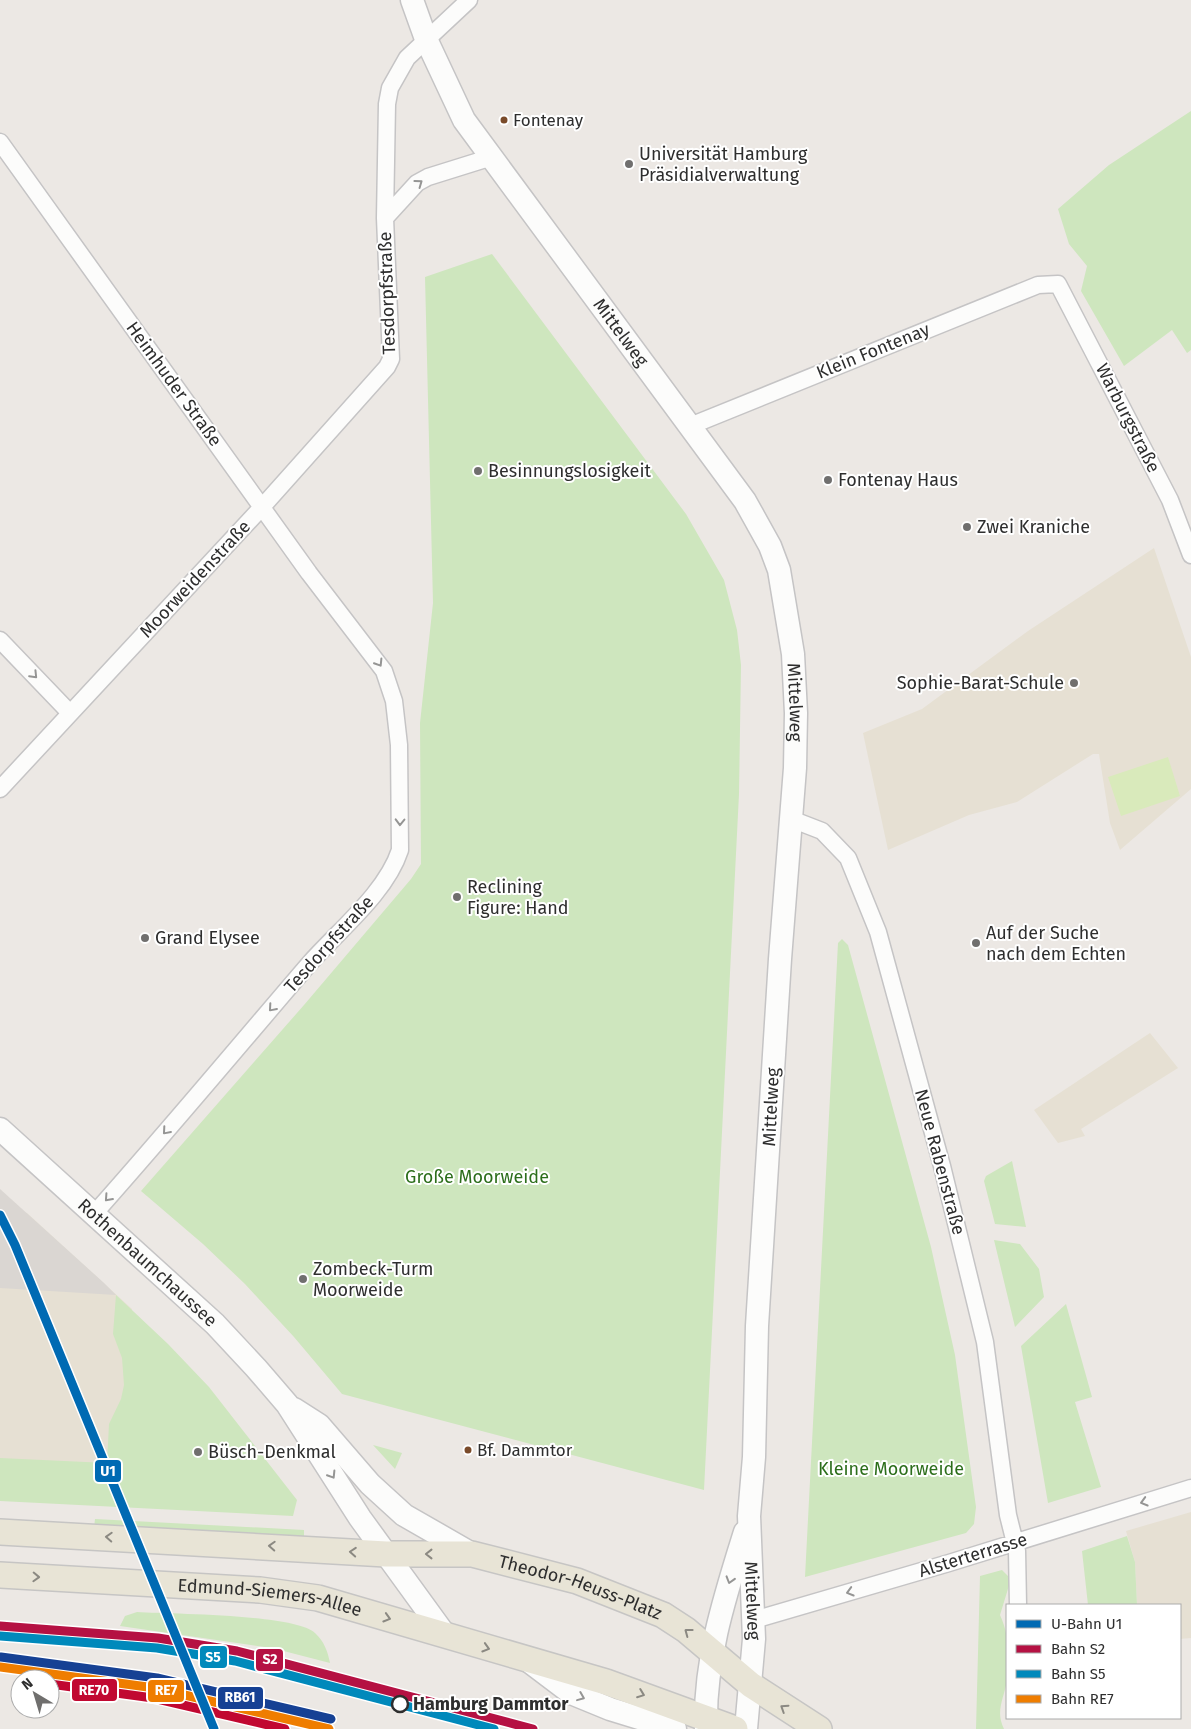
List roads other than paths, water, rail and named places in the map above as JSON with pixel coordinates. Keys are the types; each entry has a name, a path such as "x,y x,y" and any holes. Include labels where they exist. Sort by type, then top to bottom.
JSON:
{"main road":[{"path":"0,1532 386,1554"},
{"name":"Theodor-Heuss-Platz","path":"386,1554 472,1554 577,1581 619,1596 663,1615 686,1630 751,1685 819,1729"},
{"name":"Edmund-Siemers-Allee","path":"0,1576 260,1590 306,1595 340,1603 445,1635"},
{"path":"445,1635 632,1690 706,1723 734,1729"}],"street":[{"name":"Mittelweg","path":"412,0 426,39 464,120 745,501 770,546 780,570 794,654 796,713 792,819 757,1326 754,1457 749,1516 754,1620 751,1685 746,1729"},
{"path":"426,39 468,0"},
{"name":"Tesdorpfstraße","path":"387,367 391,359 385,218 387,104 390,88 407,58 426,39"},
{"name":"Heimhuder Straße","path":"0,142 263,506 308,573 349,624"},
{"name":"Tesdorpfstraße","path":"385,218 407,193 422,180 439,172 492,157"},
{"name":"Klein Fontenay","path":"690,426 1038,285 1058,284"},
{"name":"Warburgstraße","path":"1058,284 1170,500 1191,555"},
{"name":"Moorweidenstraße","path":"0,789 263,506 387,367"},
{"name":"Tesdorpfstraße","path":"94,1214 322,950 386,880 395,866 400,850 401,798 394,701 384,671 349,624"},
{"path":"0,640 70,713"},
{"name":"Neue Rabenstraße","path":"792,819 822,831 848,858 878,932 942,1166 985,1342 1008,1515 1016,1543 1018,1604"},
{"name":"Rothenbaumchaussee","path":"0,1129 215,1324 287,1404 348,1500 445,1635"},
{"name":"Rothenbaumchaussee","path":"287,1404 319,1425 370,1484 404,1515 472,1554"},
{"name":"Alsterterrasse","path":"754,1620 1016,1543 1191,1488"},
{"name":"Mittelweg","path":"706,1723 711,1651 749,1516"},
{"path":"527,1660 571,1693 610,1709 675,1729"}],"metro line":[{"name":"U1","path":"0,1215 15,1245 214,1729"}],"rail line":[{"name":"S2","path":"0,1626 158,1638 237,1651 533,1729"},
{"name":"S5","path":"0,1636 157,1648 235,1661 494,1729"},
{"name":"RE7","path":"0,1667 155,1688 329,1729"}],"place":[{"name":"Fontenay","path":"504,120"},
{"name":"Universität Hamburg Präsidialverwaltung","path":"629,164"},
{"name":"Besinnungslosigkeit","path":"478,471"},
{"name":"Fontenay Haus","path":"828,480"},
{"name":"Zwei Kraniche","path":"967,527"},
{"name":"Sophie-Barat-Schule","path":"1074,683"},
{"name":"Reclining Figure: Hand","path":"457,897"},
{"name":"Grand Elysee","path":"145,938"},
{"name":"Auf der Suche nach dem Echten","path":"976,943"},
{"name":"Zombeck-Turm Moorweide","path":"303,1279"},
{"name":"Bf. Dammtor","path":"468,1450"},
{"name":"Büsch-Denkmal","path":"198,1452"},
{"name":"Hamburg Dammtor","path":"400,1704"}],"park label":[{"name":"Große Moorweide","path":"477,1177"},
{"name":"Kleine Moorweide","path":"891,1469"}]}
